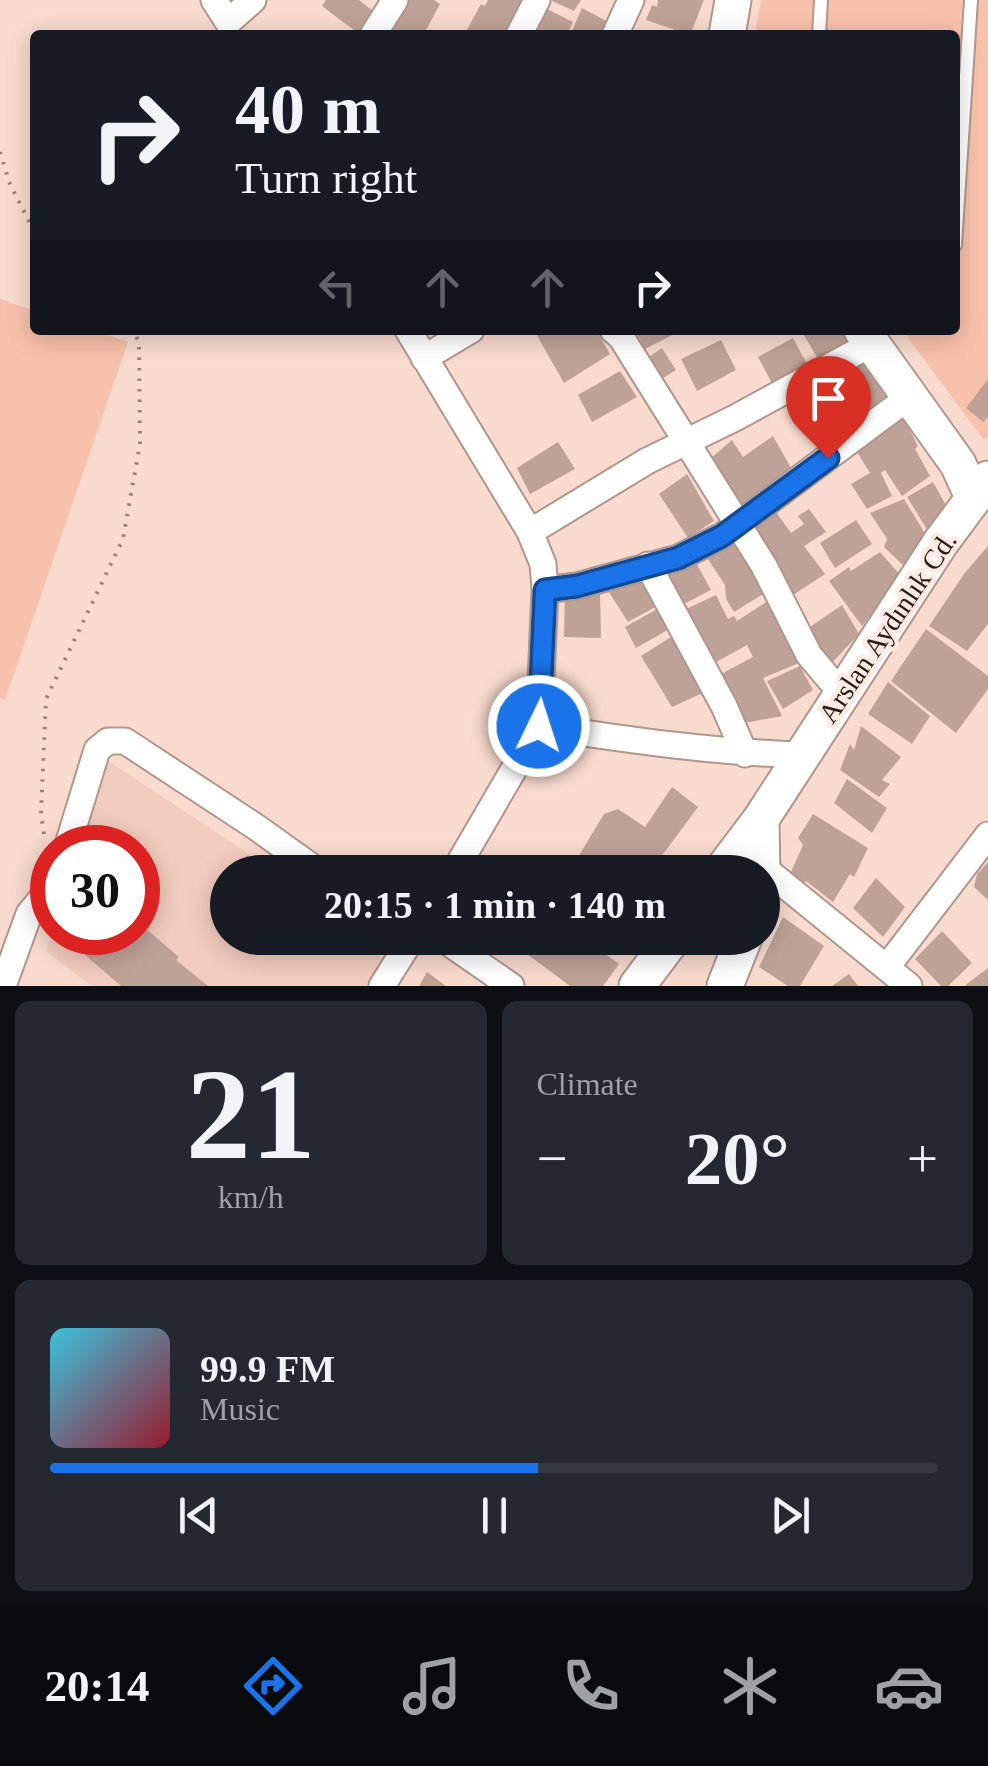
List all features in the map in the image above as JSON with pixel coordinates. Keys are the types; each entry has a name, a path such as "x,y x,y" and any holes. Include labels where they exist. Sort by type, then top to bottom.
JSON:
{"street":[{"path":"226,19 253,0"},
{"path":"377,30 394,0"},
{"path":"522,30 537,0"},
{"path":"616,30 630,0"},
{"path":"728,30 733,0"},
{"path":"411,335 530,532 543,564 539,726 464,855"},
{"path":"424,358 463,335"},
{"path":"618,335 764,566 809,655 842,694"},
{"path":"530,532 647,460 687,442 866,337"},
{"name":"Arslan Aydınlık Cd.","path":"734,855 842,694 983,497 866,337"},
{"path":"545,590 577,586 678,558 737,524 909,397"},
{"path":"648,565 724,706 745,754"},
{"path":"539,726 650,744 802,756"},
{"path":"66,825 97,750 108,740 125,741 296,855"},
{"path":"761,820 763,855"},
{"path":"886,966 988,836"},
{"path":"780,885 909,986"},
{"path":"3,986 30,913"},
{"path":"382,986 400,955"},
{"path":"466,955 511,986"},
{"path":"636,986 660,955"},
{"path":"725,986 737,955"}],"lane":[{"path":"819,30 820,0"},
{"path":"960,169 971,0"}],"path":[{"path":"0,152 10,184 30,223"},
{"path":"46,825 41,814 46,699 124,539 140,444 136,335"}],"shaded area":[{"path":"761,0 988,0 988,436 984,440 906,335 960,335 960,30 756,30"},
{"path":"0,299 30,309 30,335 108,335 128,342 5,700 0,698"},
{"path":"107,760 250,855 210,855 210,955 378,955 394,968 382,986 91,986 51,955 160,955 160,825 86,825"}],"building":[{"path":"326,0 359,0 373,11 361,30 354,30 322,6"},
{"path":"408,0 434,0 440,4 426,30 387,30"},
{"path":"488,0 528,0 512,30 467,30 481,4 485,6"},
{"path":"550,0 581,0 574,11"},
{"path":"658,0 704,0 692,30 675,30 646,20 652,5 657,7"},
{"path":"545,8 573,22 569,30 534,30"},
{"path":"582,8 612,24 609,30 572,30"},
{"path":"537,335 599,335 610,354 564,383"},
{"path":"638,335 672,335 645,349"},
{"path":"804,335 843,335 848,343 818,359"},
{"path":"793,338 808,366 772,383 758,357"},
{"path":"721,340 736,370 697,391 681,359"},
{"path":"662,348 676,370 663,378 650,356"},
{"path":"863,360 888,397 845,425 831,404 842,394 832,376"},
{"path":"620,371 637,397 592,422 578,395"},
{"path":"988,379 988,417 983,422 966,408"},
{"path":"904,418 930,476 902,496 885,470 881,473 892,496 867,509 851,484 870,473 857,452"},
{"path":"773,436 791,468 740,505 710,459 732,440 743,457"},
{"path":"558,442 575,469 530,494 517,468"},
{"path":"687,474 714,521 688,538 659,494"},
{"path":"933,482 948,509 928,531 907,497"},
{"path":"904,499 926,535 904,566 884,547 887,539 870,513"},
{"path":"809,509 826,532 804,546 825,574 787,599 753,529 776,512 791,533 804,524 798,516"},
{"path":"856,520 872,544 835,568 820,543"},
{"path":"736,537 768,591 734,612 726,599 725,585 704,553"},
{"path":"988,546 988,624 967,651 929,626"},
{"path":"880,552 901,576 862,626 829,581"},
{"path":"695,561 711,590 680,606 666,574"},
{"path":"645,577 657,606 628,622 609,592"},
{"path":"600,590 601,638 564,637 565,594"},
{"path":"716,595 728,619 734,616 737,621 768,601 799,663 763,678 782,716 744,723 719,675 753,657 747,645 709,666 680,612"},
{"path":"842,605 859,634 830,665 807,629"},
{"path":"659,608 671,628 636,648 625,627"},
{"path":"926,629 988,676 988,689 956,733 891,681"},
{"path":"674,635 705,692 672,707 641,656"},
{"path":"800,666 813,690 783,709 767,681"},
{"path":"888,682 930,716 912,744 868,714"},
{"path":"861,726 901,757 882,780 890,784 879,797 840,770 850,744 854,750"},
{"path":"847,779 887,808 872,833 834,803"},
{"path":"672,787 698,807 662,855 579,855 604,814 618,809 645,827"},
{"path":"813,814 868,848 854,877 850,874 833,902 790,874 803,845 798,838"},
{"path":"988,862 988,900 974,887 977,874"},
{"path":"876,878 905,907 883,937 853,908"},
{"path":"783,917 824,946 800,986 788,986 759,967 765,955 780,955"},
{"path":"942,931 972,963 948,986 941,986 915,959"},
{"path":"160,941 179,957 176,960 208,986 121,986 85,955 160,955"},
{"path":"528,955 607,955 619,964 603,986 570,986"},
{"path":"988,968 988,986 965,986 968,983"},
{"path":"427,972 446,986 419,986"},
{"path":"849,974 858,986 832,986"}],"route":[{"path":"539,726 545,590 577,586 678,558 722,536 828,458"}]}
